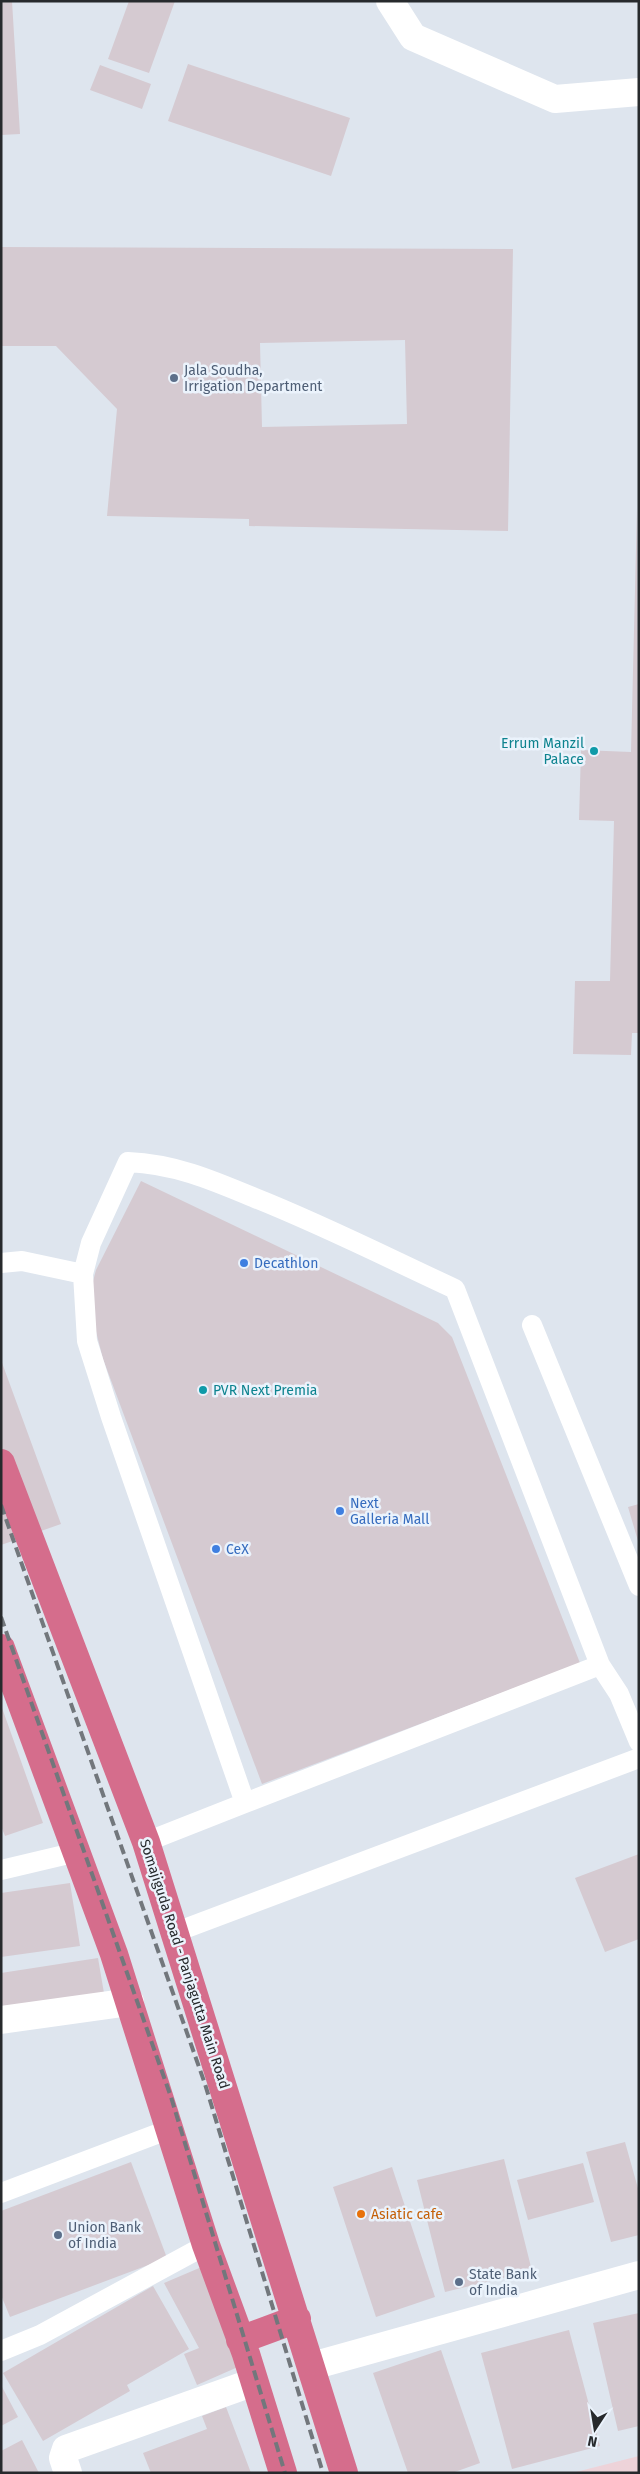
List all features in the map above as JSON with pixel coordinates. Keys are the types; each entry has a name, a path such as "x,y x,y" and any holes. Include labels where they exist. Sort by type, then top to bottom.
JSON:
{"highway":[{"name":"Somajiguda Road - Panjagutta Main Road","path":"1,1463 146,1842 176,1932 344,2473"},
{"path":"1,1648 77,1852 130,2002 206,2245 240,2340 283,2473"},
{"path":"240,2340 297,2319"}],"street":[{"path":"390,1 413,37 555,99 639,92"},
{"path":"1,2020 130,2002"},
{"path":"312,2366 639,2275"},
{"path":"68,2473 64,2458 66,2449 254,2382"}],"lane":[{"path":"245,1803 111,1417 87,1341 84,1274 90,1243 128,1162 147,1163 186,1170 298,1215 455,1289 600,1665 619,1694 639,1742"},
{"path":"1,1263 22,1261 84,1274"},
{"path":"532,1325 639,1586"},
{"path":"146,1842 600,1665"},
{"path":"176,1932 639,1758"},
{"path":"1,1870 77,1852"},
{"path":"1,2193 170,2129"},
{"path":"1,2351 40,2335 206,2245"}],"shaded area":[{"path":"639,2456 639,2473 572,2473"}],"building":[{"path":"1,1 12,1 20,134 1,135"},
{"path":"129,1 175,1 149,73 108,59"},
{"path":"188,64 350,118 331,176 168,121"},
{"path":"100,65 151,84 142,109 90,90"},
{"name":"Jala Soudha, Irrigation Department","path":"1,247 513,249 508,531 249,526 249,519 107,516 117,409 56,346 1,346","holes":["405,340 407,424 262,427 260,343"]},
{"name":"Errum Manzil Palace","path":"637,508 639,1033 632,1033 631,1055 573,1054 575,981 610,981 614,821 579,820 581,750 631,752"},
{"name":"Next Galleria Mall","path":"141,1181 438,1323 452,1337 580,1663 262,1784 103,1359 88,1300 96,1270"},
{"path":"1,1360 61,1524 1,1545"},
{"path":"639,1504 639,1541 638,1541 628,1507"},
{"path":"1,1705 43,1823 5,1836 1,1826"},
{"path":"639,1854 639,1939 605,1952 575,1878"},
{"path":"70,1883 80,1946 1,1957 1,1893"},
{"path":"98,1958 105,1999 1,2015 1,1973"},
{"path":"625,2142 639,2192 639,2235 611,2242 586,2152"},
{"path":"504,2159 532,2271 445,2292 417,2180"},
{"path":"131,2162 167,2258 10,2317 1,2295 1,2211"},
{"path":"583,2163 594,2202 528,2220 517,2180"},
{"path":"392,2167 435,2297 376,2317 333,2187"},
{"path":"204,2266 247,2363 197,2385 184,2354 199,2348 164,2283"},
{"path":"153,2286 189,2349 127,2385 130,2391 43,2441 3,2373"},
{"path":"639,2313 639,2426 618,2431 593,2323"},
{"path":"569,2330 600,2446 512,2469 481,2353"},
{"path":"441,2350 480,2463 452,2473 408,2473 373,2373"},
{"path":"1,2385 18,2417 1,2426"},
{"path":"226,2407 251,2473 151,2473 143,2453 207,2429 202,2416"},
{"path":"22,2440 39,2473 1,2473 1,2451"}],"railway":[{"path":"1,1505 205,2084 323,2473"},
{"path":"1,1617 171,2097 285,2473"}],"place":[{"name":"Jala Soudha, Irrigation Department","path":"174,378"},
{"name":"Errum Manzil Palace","path":"594,751"},
{"name":"Decathlon","path":"244,1263"},
{"name":"PVR Next Premia","path":"203,1390"},
{"name":"Next Galleria Mall","path":"340,1511"},
{"name":"CeX","path":"216,1549"},
{"name":"Asiatic cafe","path":"361,2214"},
{"name":"Union Bank of India","path":"58,2235"},
{"name":"State Bank of India","path":"459,2282"}]}
